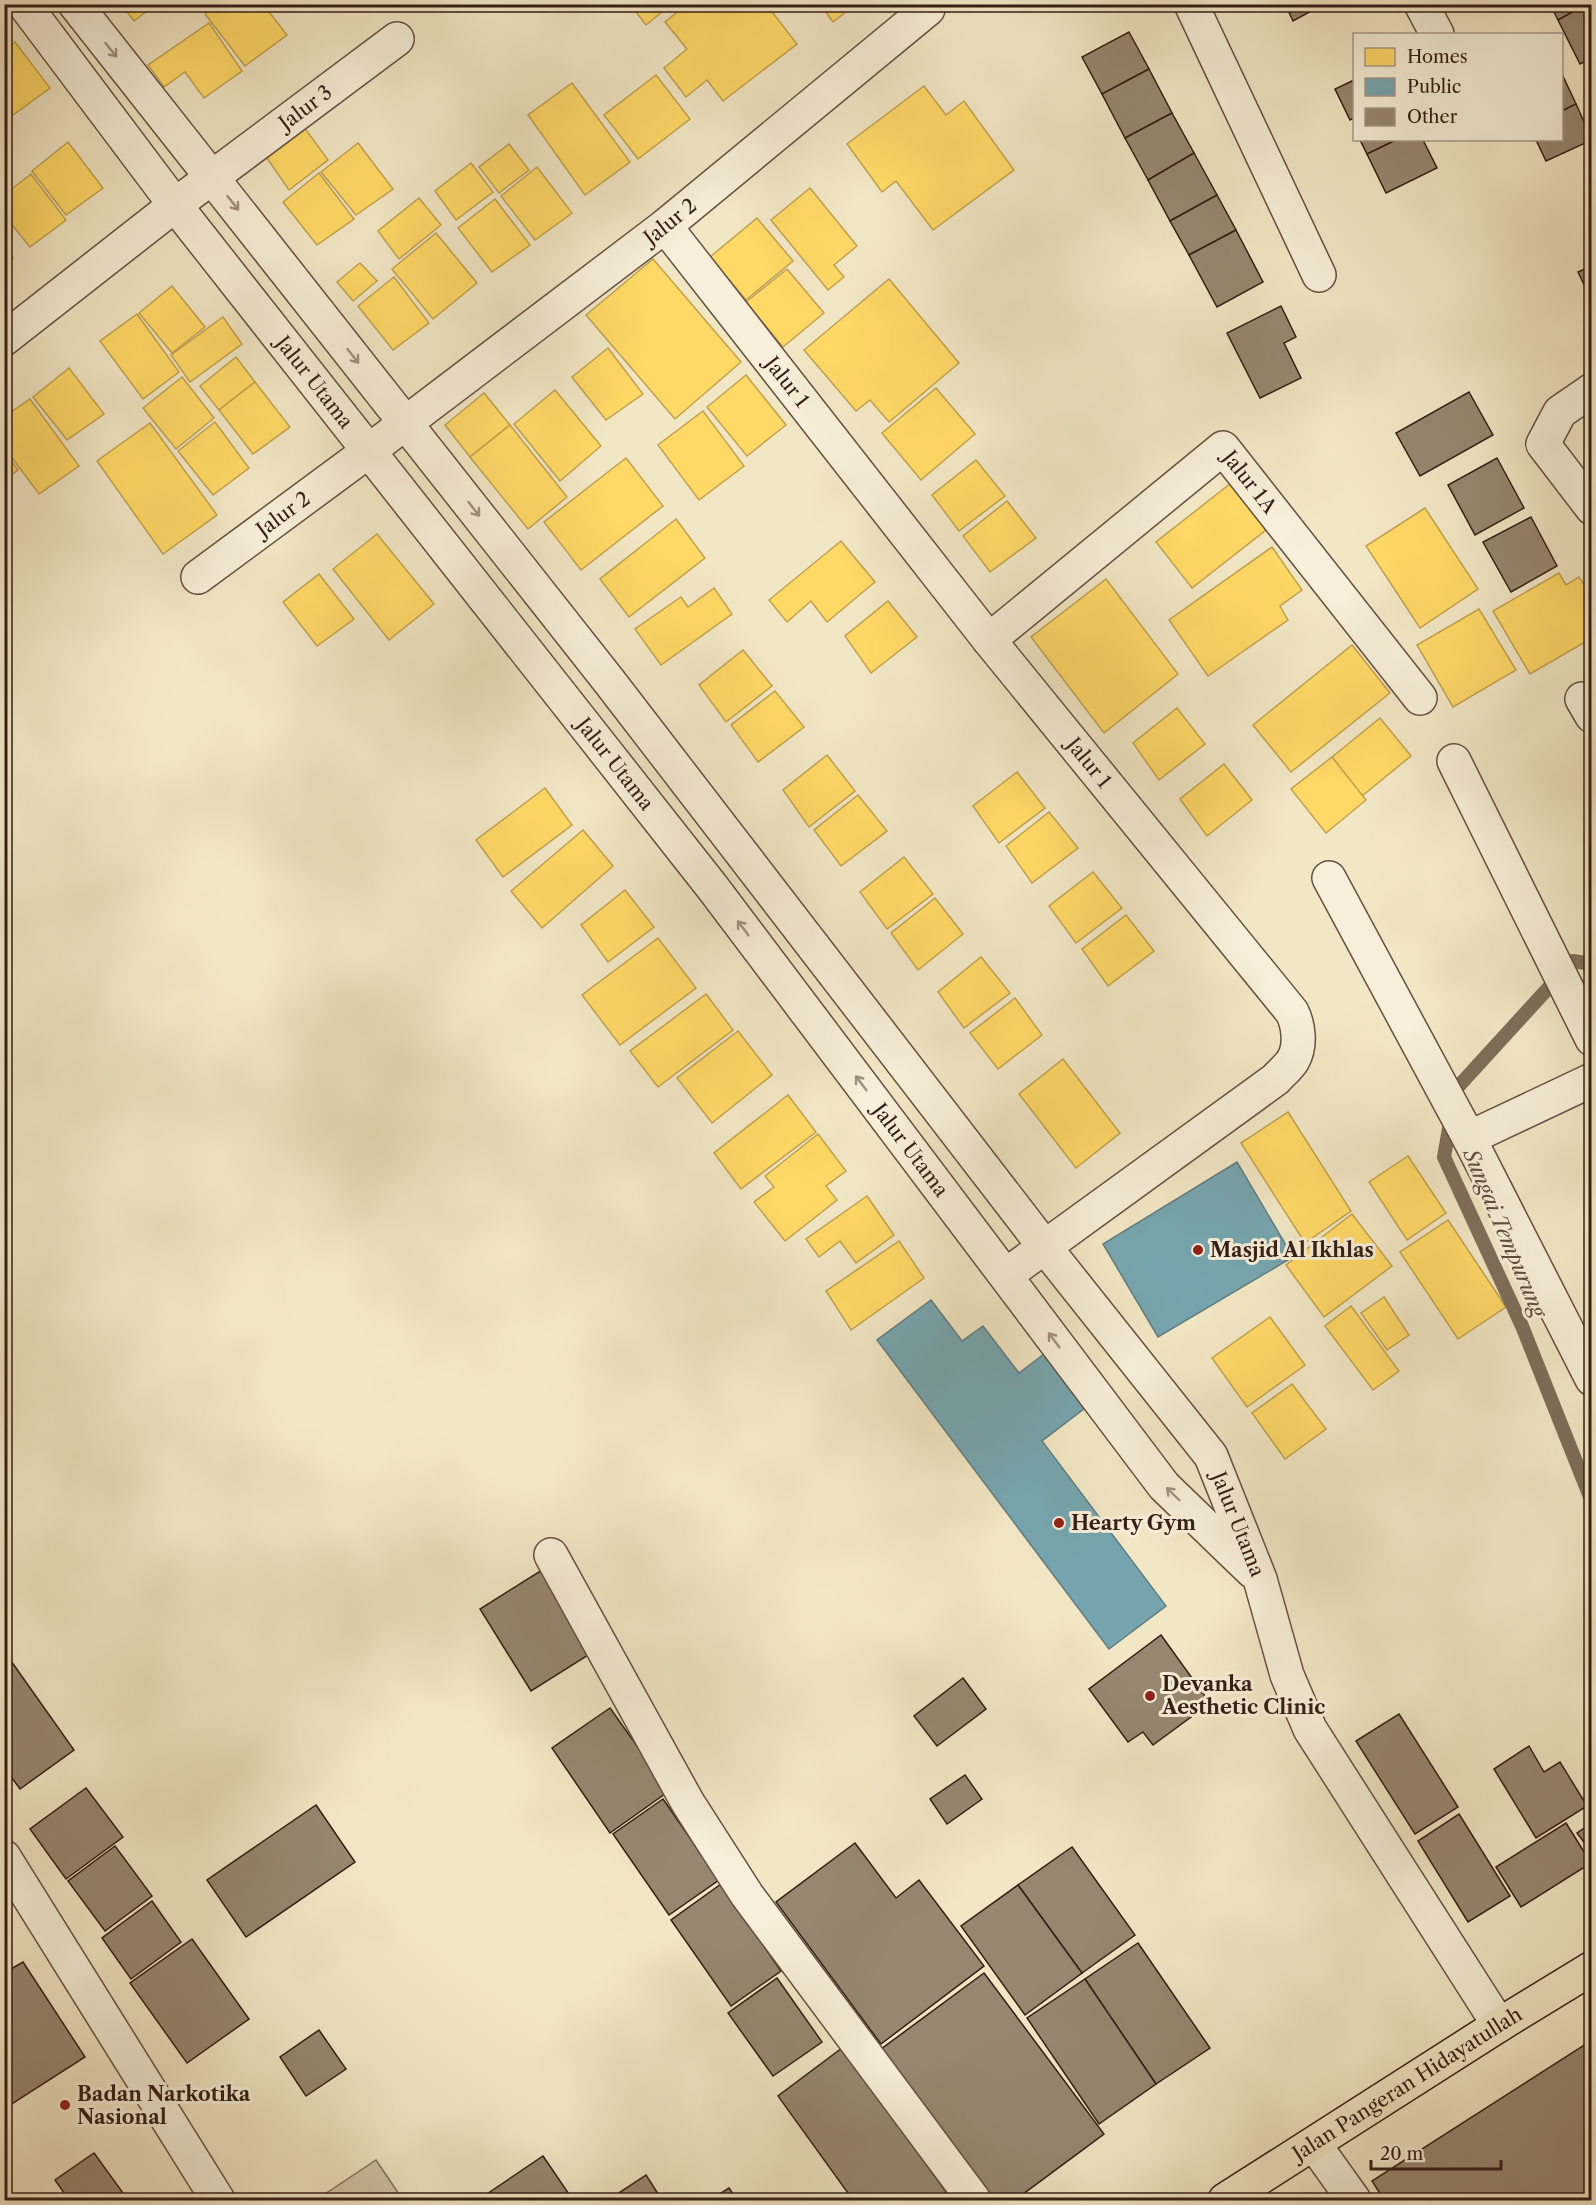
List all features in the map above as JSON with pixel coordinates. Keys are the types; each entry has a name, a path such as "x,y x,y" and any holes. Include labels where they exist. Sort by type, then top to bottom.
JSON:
{"main road":[{"name":"Jalan Pangeran Hidayatullah","path":"1225,2200 1498,2025 1592,1968"}],"street":[{"name":"Jalur Utama","path":"24,4 175,205 713,888 1164,1486 1260,1579"},
{"name":"Jalur Utama","path":"75,4 609,681 1044,1245 1211,1456 1260,1579"},
{"path":"1191,4 1319,275"},
{"path":"1421,4 1436,33"},
{"name":"Jalur 2","path":"198,577 406,423 665,226 926,7"},
{"name":"Jalur 3","path":"175,205 397,39"},
{"path":"4,339 175,205"},
{"name":"Jalur 1","path":"665,226 989,640 1292,1012 1298,1024 1298,1042 1293,1060 1276,1078 1044,1245 1006,1275"},
{"path":"1592,390 1560,412 1543,444 1592,508"},
{"name":"Jalur 1A","path":"989,640 1223,448 1420,698"},
{"path":"1454,761 1592,1039"},
{"path":"713,888 748,862"},
{"path":"1329,878 1469,1138 1592,1378"},
{"path":"1469,1138 1592,1080"},
{"path":"551,1555 688,1803 747,1895 974,2200"},
{"path":"1260,1579 1287,1675 1310,1729 1498,2025"},
{"path":"4,1857 219,2200"},
{"path":"1314,2144 1354,2200"}],"shaded area":[{"path":"376,2160 403,2200 316,2200"}],"building: Homes":[{"path":"121,4 156,4 134,21"},
{"path":"217,4 263,4 287,35 245,66 205,14"},
{"path":"630,4 672,4 646,25"},
{"path":"687,4 766,4 797,44 723,101 707,80 686,97 664,68 687,49 665,22"},
{"path":"820,4 856,4 833,22"},
{"path":"209,23 242,71 204,98 185,72 164,87 148,65"},
{"path":"15,42 50,88 13,115 4,103 4,51"},
{"path":"656,75 690,119 638,159 604,115"},
{"path":"572,83 630,162 585,195 528,115"},
{"path":"924,86 946,115 964,101 1014,170 933,230 896,181 882,192 847,144"},
{"path":"4,113 12,123 4,129"},
{"path":"301,123 328,160 289,190 262,151"},
{"path":"68,142 103,188 66,215 32,171"},
{"path":"358,143 393,189 356,215 321,172"},
{"path":"509,144 529,170 499,193 479,167"},
{"path":"471,163 493,192 456,220 435,191"},
{"path":"537,167 572,213 535,240 501,196"},
{"path":"319,173 354,219 317,245 283,202"},
{"path":"31,174 66,220 30,247 4,215 4,195"},
{"path":"810,188 857,246 834,265 844,277 828,290 771,220"},
{"path":"419,198 441,225 399,259 378,231"},
{"path":"495,199 530,245 492,272 458,228"},
{"path":"757,218 793,261 746,300 710,257"},
{"path":"436,233 477,283 433,319 392,269"},
{"path":"4,247 13,258 4,264"},
{"path":"653,259 741,362 675,419 586,315"},
{"path":"360,263 377,281 353,301 337,282"},
{"path":"787,269 824,313 783,347 746,302"},
{"path":"394,277 429,323 393,350 358,306"},
{"path":"889,279 959,363 889,422 870,400 856,411 804,350"},
{"path":"172,286 205,327 172,353 139,313"},
{"path":"137,314 179,372 143,399 100,341"},
{"path":"223,317 242,344 190,382 171,355"},
{"path":"608,348 643,394 606,420 572,377"},
{"path":"236,357 255,382 219,410 200,386"},
{"path":"69,368 104,414 67,440 33,397"},
{"path":"746,375 786,425 747,456 707,407"},
{"path":"182,377 214,418 176,449 143,408"},
{"path":"255,382 290,427 253,454 219,410"},
{"path":"936,388 975,434 921,480 882,433"},
{"path":"555,390 601,446 560,481 514,424"},
{"path":"484,393 510,425 470,457 445,425"},
{"path":"30,399 79,466 39,494 4,447 4,417"},
{"path":"703,411 744,466 699,500 658,445"},
{"path":"215,422 249,468 213,495 178,451"},
{"path":"150,423 217,515 163,554 97,461"},
{"path":"510,425 567,497 528,529 470,457"},
{"path":"4,451 18,470 4,480"},
{"path":"626,458 663,506 581,570 544,522"},
{"path":"976,460 1005,496 959,531 932,495"},
{"path":"1231,483 1266,530 1192,588 1156,542"},
{"path":"1007,501 1036,538 990,572 963,536"},
{"path":"1425,508 1478,589 1420,628 1366,546"},
{"path":"676,519 705,558 629,617 600,579"},
{"path":"377,534 434,604 389,640 333,569"},
{"path":"841,541 875,582 827,622 811,601 787,622 769,600"},
{"path":"1272,547 1302,590 1280,606 1288,620 1208,676 1169,620"},
{"path":"1559,573 1566,585 1579,577 1592,597 1592,612 1585,616 1592,628 1592,638 1530,674 1493,611"},
{"path":"319,574 354,619 317,646 283,602"},
{"path":"1106,579 1178,674 1104,733 1031,637"},
{"path":"714,588 732,614 661,665 635,629 681,597 688,607"},
{"path":"888,601 917,637 871,673 845,636"},
{"path":"1479,609 1516,670 1453,707 1417,645"},
{"path":"1352,645 1390,693 1291,772 1253,725"},
{"path":"743,650 772,686 726,722 699,685"},
{"path":"775,691 804,727 758,762 731,725"},
{"path":"1177,708 1205,744 1159,780 1133,743"},
{"path":"1380,718 1411,756 1362,796 1332,757"},
{"path":"827,755 855,791 809,827 783,790"},
{"path":"1332,757 1366,800 1326,833 1291,789"},
{"path":"1224,764 1252,800 1207,836 1180,799"},
{"path":"1017,772 1045,808 999,843 973,806"},
{"path":"545,788 572,825 503,877 476,840"},
{"path":"858,795 887,831 841,866 814,830"},
{"path":"1049,812 1078,848 1032,883 1006,846"},
{"path":"583,830 613,866 542,928 511,891"},
{"path":"904,857 933,894 887,929 860,892"},
{"path":"1093,872 1122,908 1076,943 1049,906"},
{"path":"625,890 654,927 608,962 581,925"},
{"path":"935,898 963,934 918,970 891,933"},
{"path":"1126,915 1154,951 1108,986 1082,949"},
{"path":"658,938 696,988 620,1045 582,995"},
{"path":"981,957 1010,993 964,1028 938,992"},
{"path":"706,994 733,1030 658,1087 630,1051"},
{"path":"1015,998 1042,1035 998,1069 970,1033"},
{"path":"738,1031 772,1075 712,1123 677,1078"},
{"path":"1063,1059 1120,1133 1076,1168 1019,1094"},
{"path":"788,1095 816,1132 741,1189 714,1153"},
{"path":"1288,1112 1351,1211 1305,1243 1241,1143"},
{"path":"818,1134 846,1171 826,1186 837,1200 785,1241 754,1202 774,1187 765,1176"},
{"path":"1408,1156 1446,1213 1407,1240 1369,1182"},
{"path":"867,1196 894,1235 856,1263 840,1241 819,1257 806,1239"},
{"path":"1352,1214 1392,1266 1324,1317 1286,1265"},
{"path":"1448,1220 1506,1307 1458,1339 1400,1252"},
{"path":"899,1241 924,1278 851,1330 826,1291"},
{"path":"1384,1297 1409,1335 1387,1350 1361,1313"},
{"path":"1351,1306 1399,1371 1373,1390 1325,1326"},
{"path":"1270,1317 1305,1365 1247,1407 1212,1358"},
{"path":"1292,1384 1326,1429 1285,1459 1252,1413"}],"building: Public":[{"name":"Masjid Al Ikhlas","path":"1237,1162 1293,1257 1158,1337 1103,1244"},
{"name":"Hearty Gym","path":"931,1300 962,1341 983,1326 1019,1373 1048,1351 1089,1405 1042,1441 1166,1606 1109,1649 877,1340"}],"building: Other":[{"path":"1224,4 1240,4 1228,11"},
{"path":"1285,4 1324,4 1293,21"},
{"path":"1550,4 1587,4 1558,20"},
{"path":"1587,4 1592,4 1592,58 1580,64 1558,20"},
{"path":"1129,32 1149,69 1102,94 1082,57"},
{"path":"1149,69 1172,113 1125,138 1102,94"},
{"path":"1563,76 1576,104 1563,110"},
{"path":"1353,80 1353,118 1350,120 1335,89"},
{"path":"1576,104 1592,140 1546,161 1536,141 1563,141 1563,110"},
{"path":"1172,113 1194,153 1148,180 1125,138"},
{"path":"1360,141 1394,141 1367,154"},
{"path":"1394,141 1424,141 1437,168 1386,193 1367,154"},
{"path":"1194,153 1217,195 1170,221 1148,180"},
{"path":"1217,195 1236,230 1189,255 1170,221"},
{"path":"1236,230 1263,282 1217,307 1189,255"},
{"path":"1592,266 1592,302 1578,272"},
{"path":"1281,306 1296,337 1284,343 1301,378 1260,398 1227,333"},
{"path":"1469,392 1493,435 1420,476 1396,433"},
{"path":"1497,458 1524,508 1475,535 1448,485"},
{"path":"1531,517 1557,566 1511,592 1483,542"},
{"path":"542,1570 593,1652 531,1691 480,1609"},
{"name":"Devanka Aesthetic Clinic","path":"1161,1635 1210,1703 1153,1745 1143,1732 1128,1742 1089,1689"},
{"path":"4,1651 74,1750 20,1789 4,1767"},
{"path":"963,1678 986,1709 937,1746 914,1716"},
{"path":"610,1708 669,1791 610,1833 552,1748"},
{"path":"1399,1714 1458,1807 1415,1834 1356,1741"},
{"path":"1529,1746 1544,1772 1560,1762 1587,1806 1536,1838 1494,1769"},
{"path":"965,1775 982,1799 947,1824 930,1799"},
{"path":"86,1788 123,1837 66,1879 30,1829"},
{"path":"663,1799 719,1880 669,1915 613,1834"},
{"path":"316,1805 355,1862 246,1937 207,1880"},
{"path":"1459,1814 1510,1896 1468,1922 1418,1841"},
{"path":"1566,1823 1591,1863 1521,1907 1496,1867"},
{"path":"1592,1823 1592,1853 1577,1833"},
{"path":"855,1843 896,1898 919,1880 984,1966 881,2044 776,1902"},
{"path":"115,1846 152,1896 105,1931 68,1881"},
{"path":"1072,1847 1135,1935 1082,1973 1018,1885"},
{"path":"721,1884 781,1971 731,2006 671,1920"},
{"path":"1018,1885 1082,1973 1025,2015 961,1926"},
{"path":"152,1901 181,1942 131,1979 102,1938"},
{"path":"192,1939 249,2019 187,2063 130,1983"},
{"path":"1138,1943 1210,2048 1156,2084 1085,1979"},
{"path":"23,1962 85,2057 4,2109 4,1973"},
{"path":"984,1973 1104,2134 1015,2200 988,2200 877,2052"},
{"path":"777,1978 822,2042 773,2076 728,2013"},
{"path":"1085,1979 1156,2084 1099,2124 1027,2018"},
{"path":"319,2030 346,2069 306,2096 280,2057"},
{"path":"1592,2040 1592,2200 1384,2200 1372,2181"},
{"path":"842,2048 952,2200 853,2200 778,2096"},
{"path":"94,2153 128,2200 69,2200 55,2180"},
{"path":"543,2156 573,2200 478,2200"},
{"path":"646,2175 662,2200 608,2200"},
{"path":"729,2188 737,2200 710,2200"}],"waterway":[{"name":"Sungai Tempurung","path":"1592,964 1573,961 1456,1089 1444,1157 1522,1326 1592,1502"}],"place":[{"name":"Masjid Al Ikhlas","path":"1198,1250"},
{"name":"Hearty Gym","path":"1059,1523"},
{"name":"Devanka Aesthetic Clinic","path":"1150,1696"},
{"name":"Badan Narkotika Nasional","path":"65,2105"}]}
